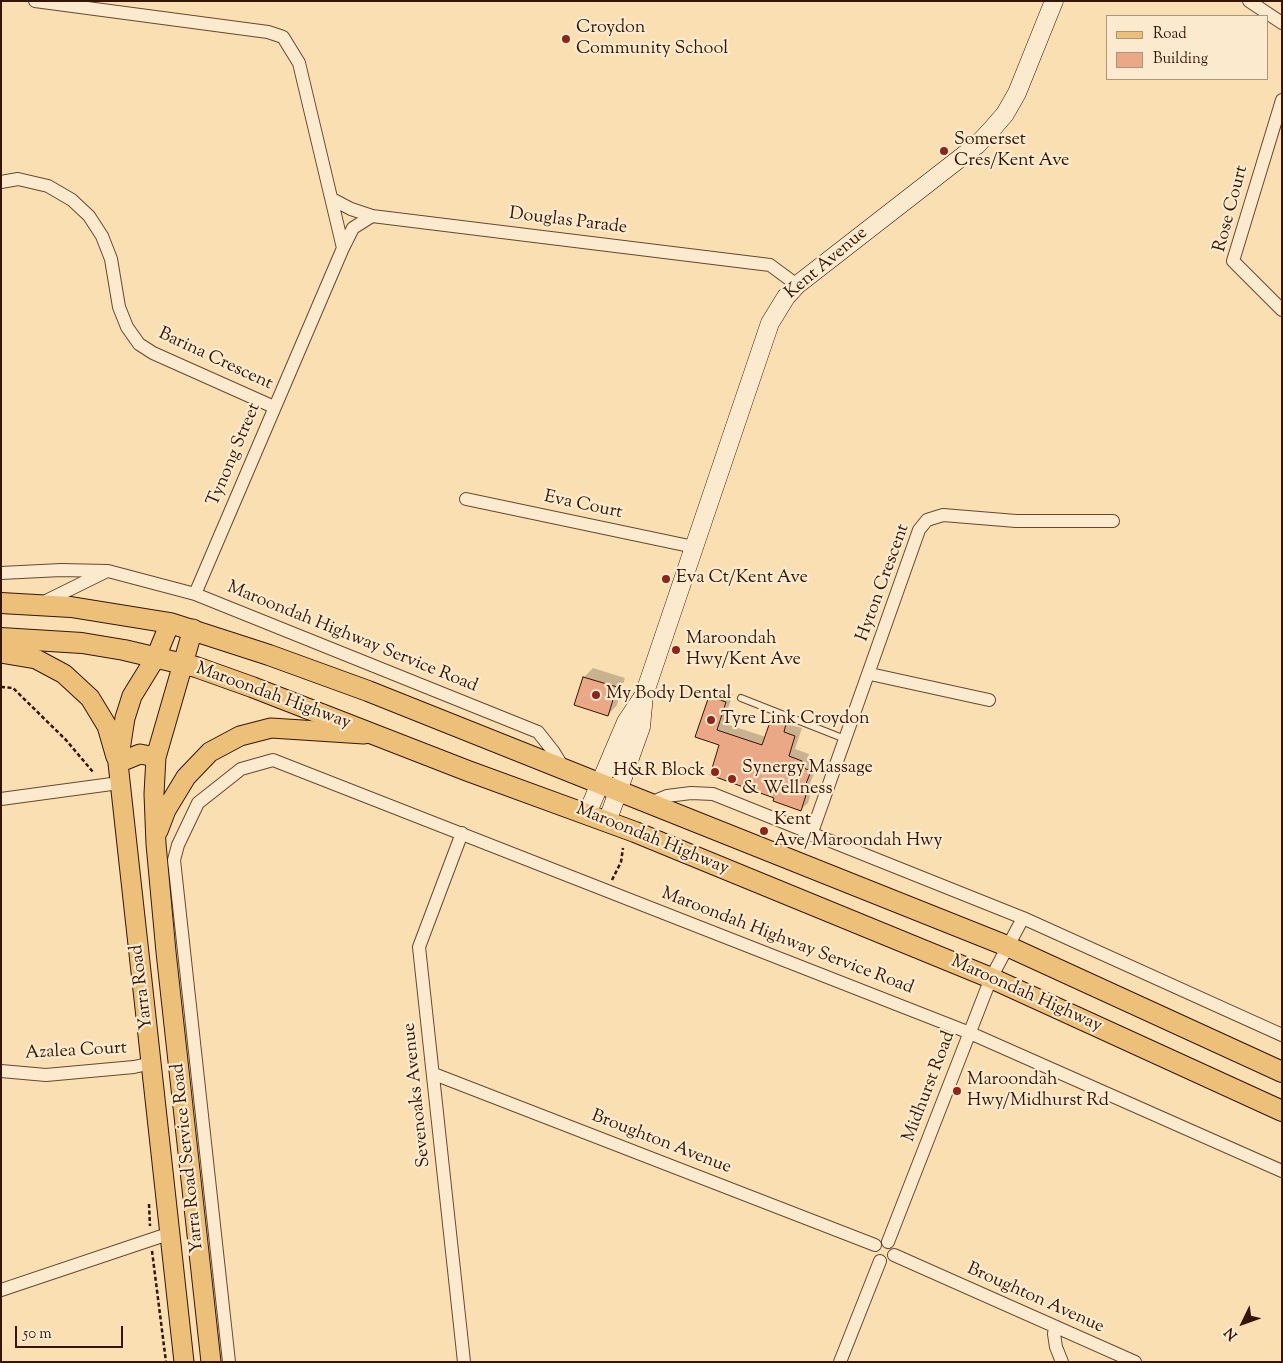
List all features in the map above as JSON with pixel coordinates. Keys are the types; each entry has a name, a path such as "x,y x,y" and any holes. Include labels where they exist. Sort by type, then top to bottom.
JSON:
{"highway":[{"name":"Maroondah Highway","path":"1,603 40,604 114,613 170,623 193,629 368,691 1007,946 1282,1072"},
{"name":"Maroondah Highway","path":"1,638 82,644 156,657 252,687 587,814 991,978 1282,1111"}],"main road":[{"name":"Kent Avenue","path":"607,822 642,727 644,696 770,323 786,297 797,285 976,145 992,129 1005,114 1017,93 1054,1"},
{"name":"Yarra Road","path":"170,623 156,657 132,696 125,718 118,763 111,784 139,956 152,1063 160,1237 184,1362"},
{"name":"Yarra Road","path":"193,629 156,757 154,794 156,844 175,952 211,1362"},
{"path":"1,653 36,659 64,674 90,698 107,726 118,763 140,754 156,757"},
{"name":"Kent Avenue","path":"587,814 626,722 644,696"},
{"path":"156,844 166,810 186,776 210,752 240,736 270,728 376,735"},
{"path":"139,956 175,952"}],"street":[{"path":"34,1 268,32 283,37 299,64 343,248"},
{"path":"1249,1 1282,23"},
{"name":"Rose Court","path":"1282,100 1233,260 1282,310"},
{"name":"Barina Crescent","path":"1,182 18,179 48,186 72,200 89,216 102,236 111,258 119,307 127,327 139,344 153,353 274,407"},
{"name":"Douglas Parade","path":"332,199 350,209 372,216 749,261 770,265 797,285"},
{"name":"Tynong Street","path":"195,594 343,248 353,228 372,216"},
{"name":"Eva Court","path":"466,499 694,547"},
{"name":"Hyton Crescent","path":"811,835 870,674 919,530 928,520 943,516 1016,521 1113,521"},
{"name":"Maroondah Highway Service Road","path":"1,573 61,570 108,571 195,594 538,732 553,750 564,769"},
{"path":"40,604 108,571"},
{"path":"870,674 989,700"},
{"name":"Maroondah Highway Service Road","path":"273,760 462,832 970,1033 1282,1171"},
{"name":"Yarra Road Service Road","path":"229,1362 175,952 174,860 188,821 198,803 241,769 273,760"},
{"path":"1,799 111,784"},
{"path":"650,803 667,796 691,793 713,794 811,835 1023,918 1282,1035"},
{"name":"Sevenoaks Avenue","path":"462,832 419,947 464,1362"},
{"name":"Midhurst Road","path":"882,1243 970,1033 991,978 1023,918"},
{"name":"Azalea Court","path":"1,1071 46,1075 134,1067 152,1063"},
{"name":"Broughton Avenue","path":"434,1074 882,1243"},
{"path":"1,1290 160,1237"},
{"path":"882,1243 894,1249 894,1255 887,1262 880,1261 874,1254 882,1243"},
{"name":"Broughton Avenue","path":"894,1255 1135,1362"},
{"path":"840,1362 880,1261"},
{"path":"1056,1327 1054,1334 1056,1347 1062,1362"}],"lane":[{"path":"742,698 845,739"}],"path":[{"path":"1,686 13,688 111,784"},
{"path":"607,890 616,873 624,848"},
{"path":"148,1202 160,1237 166,1362"}],"building":[{"name":"My Body Dental","path":"583,677 617,687 608,716 574,705"},
{"path":"709,696 726,702 717,730 762,745 771,719 786,724 784,732 795,736 789,756 802,761 801,767 811,771 802,794 806,795 801,811 773,801 774,798 710,775 719,745 695,737"}],"place":[{"name":"Croydon Community School","path":"566,39"},
{"name":"Somerset Cres/Kent Ave","path":"944,151"},
{"name":"Eva Ct/Kent Ave","path":"666,579"},
{"name":"Maroondah Hwy/Kent Ave","path":"676,650"},
{"name":"My Body Dental","path":"596,695"},
{"name":"Tyre Link Croydon","path":"711,720"},
{"name":"H&R Block","path":"715,772"},
{"name":"Synergy Massage & Wellness","path":"732,779"},
{"name":"Kent Ave/Maroondah Hwy","path":"764,831"},
{"name":"Maroondah Hwy/Midhurst Rd","path":"957,1091"}]}
